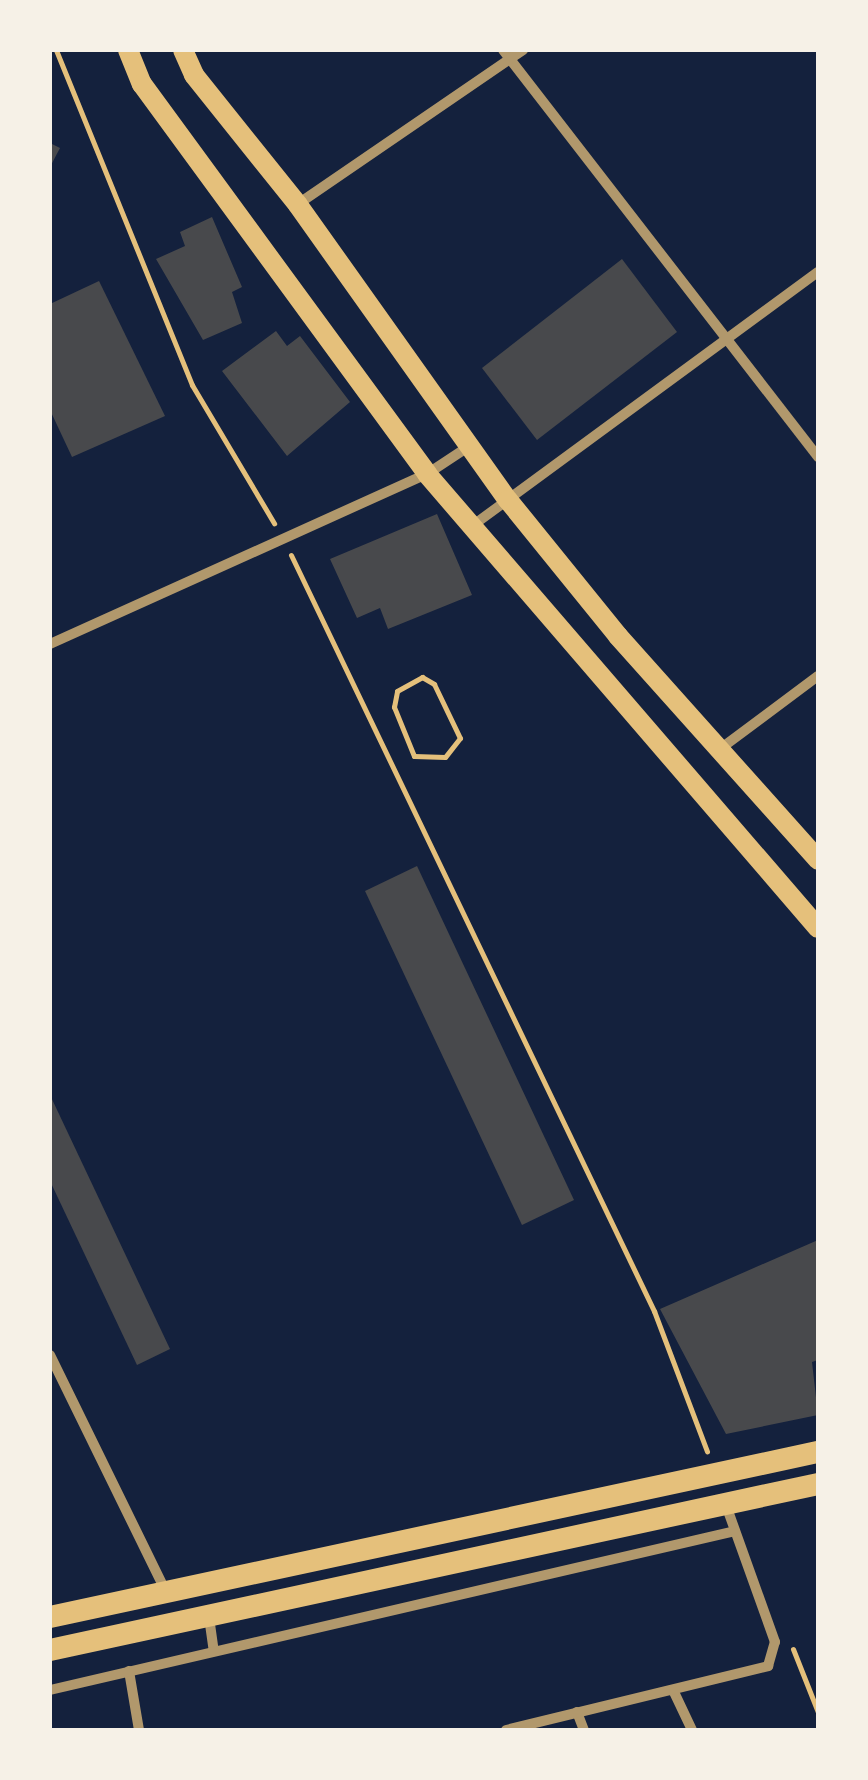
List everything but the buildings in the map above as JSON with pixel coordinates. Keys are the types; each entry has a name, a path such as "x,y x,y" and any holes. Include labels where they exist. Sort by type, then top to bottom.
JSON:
{"main road":[{"path":"128,50 142,84 427,474 818,928"},
{"path":"184,50 194,75 298,205 508,500 719,750 818,860"},
{"path":"50,1617 818,1452"},
{"path":"50,1650 818,1484"}],"street":[{"path":"298,205 506,55 523,50"},
{"path":"506,55 724,341 818,457"},
{"path":"471,527 818,272"},
{"path":"50,644 427,474 468,448"},
{"path":"719,750 818,676"},
{"path":"50,1355 167,1594"},
{"path":"506,1730 757,1673 768,1666 775,1642 726,1504"},
{"path":"50,1690 736,1530"},
{"path":"208,1618 214,1651"},
{"path":"129,1672 140,1730"},
{"path":"674,1692 692,1730"},
{"path":"577,1712 584,1730"}],"path":[{"path":"56,50 192,386 283,539 654,1310 714,1472"},
{"path":"422,677 434,684 460,738 445,757 414,756 394,706 397,691 422,677"}]}
